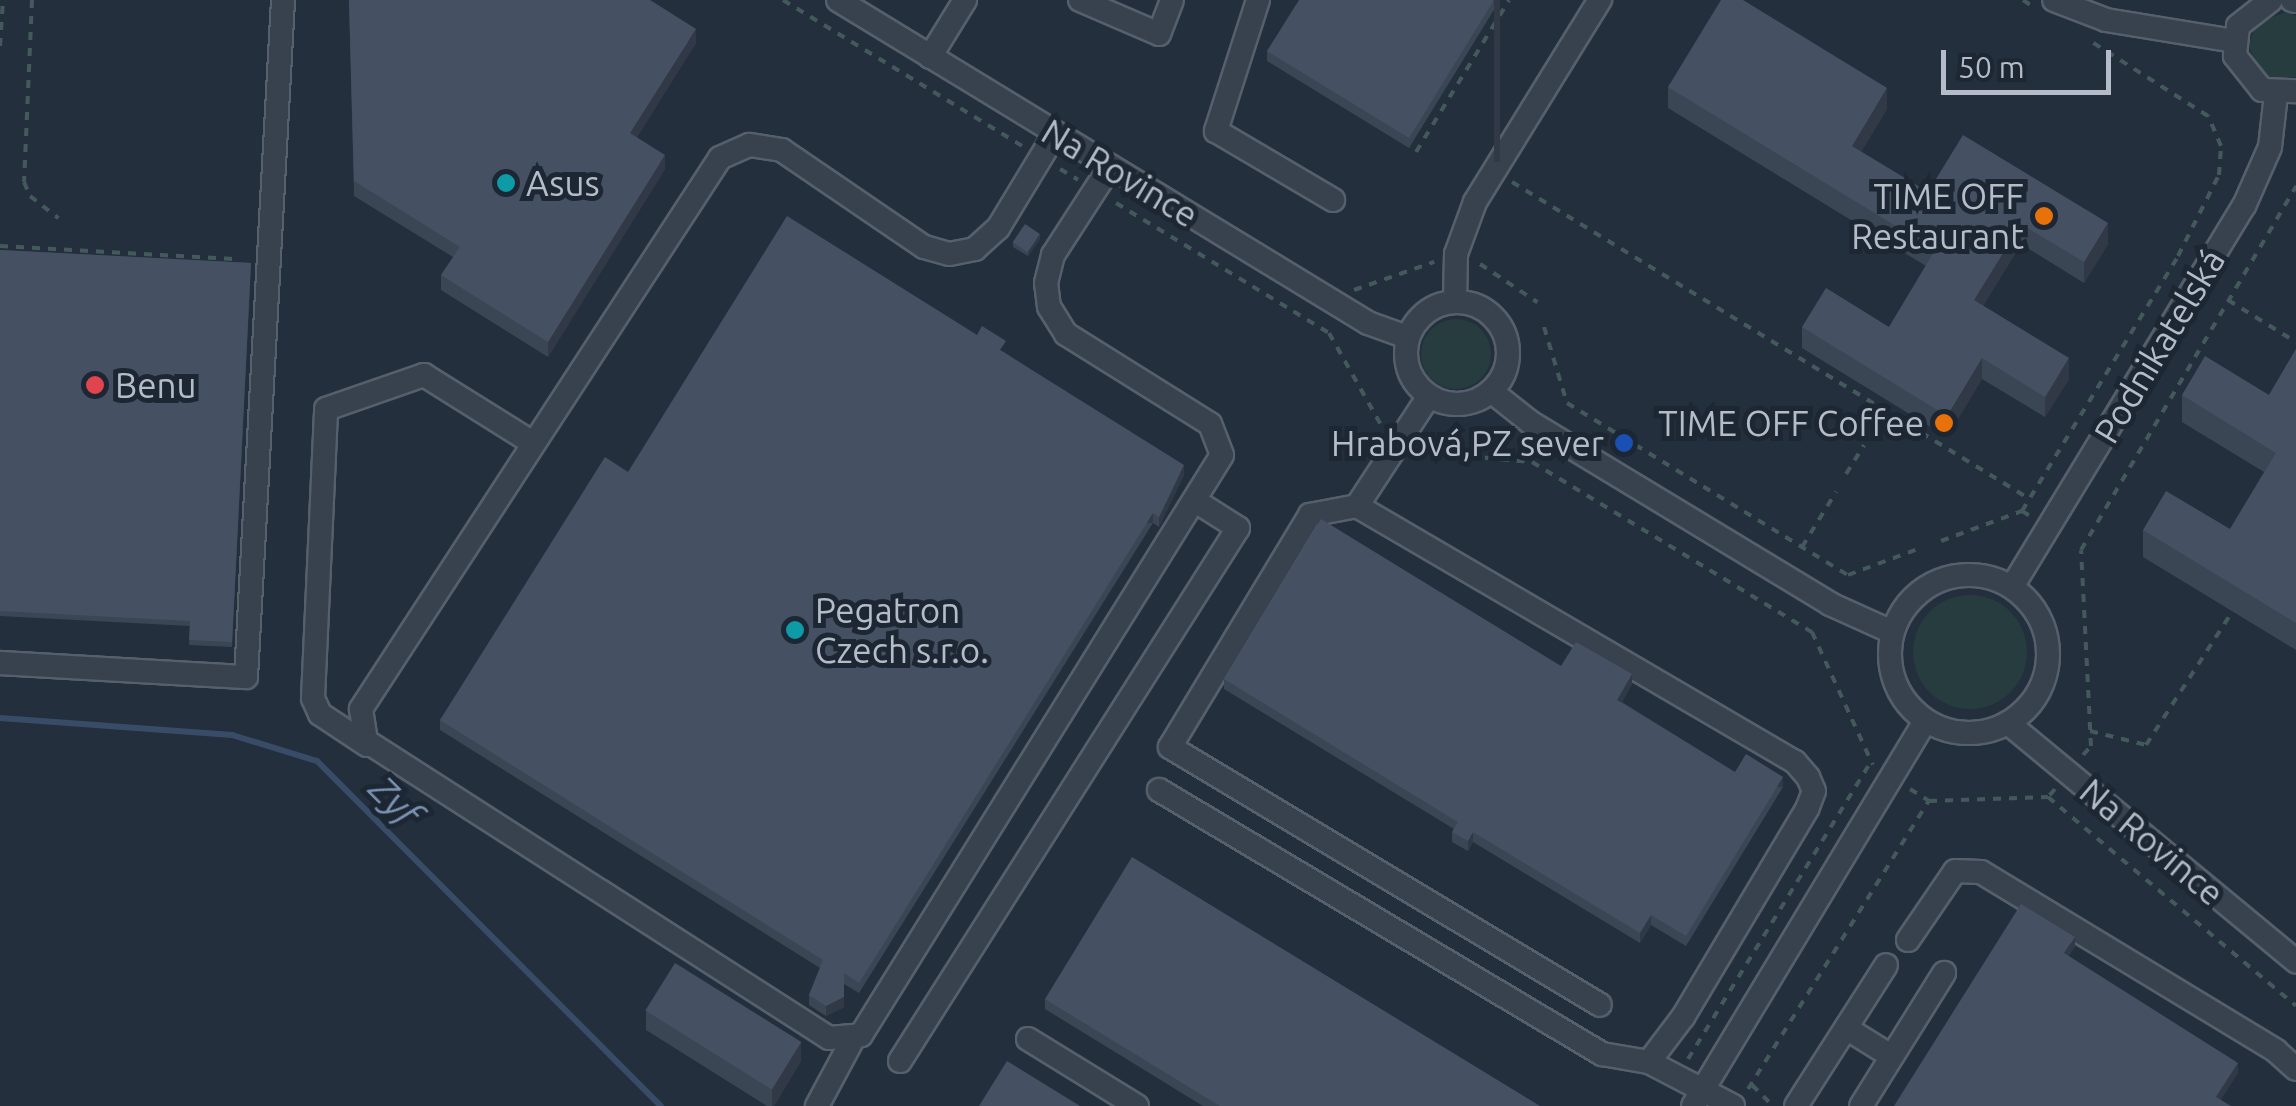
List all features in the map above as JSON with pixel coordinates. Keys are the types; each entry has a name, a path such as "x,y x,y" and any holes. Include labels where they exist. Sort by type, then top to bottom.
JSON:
{"street":[{"path":"0,664 246,676 283,0"},
{"name":"Na Rovince","path":"838,0 1368,323 1408,337"},
{"path":"930,57 965,0"},
{"path":"1080,0 1159,34 1172,0"},
{"path":"1258,0 1216,131 1333,200"},
{"path":"1455,301 1456,254 1475,202 1600,0"},
{"path":"2271,0 2246,14 2234,41 2250,82 2286,92"},
{"path":"2047,5 2106,20 2234,41"},
{"name":"Podnikatelská","path":"2012,587 2244,206 2270,147 2286,92"},
{"path":"374,749 360,733 361,710 696,189 734,148 764,144 782,150 924,247 948,254 974,249 998,228 1055,134"},
{"path":"817,1106 854,1039 882,1010 1222,455 1210,424 1066,334 1049,307 1046,282 1053,255 1110,167"},
{"path":"1455,301 1484,309 1504,331 1507,364 1491,391 1461,404 1429,396 1408,370 1408,337 1426,312 1455,301"},
{"path":"533,444 424,375 326,409 314,698 320,714 829,1038 854,1039"},
{"path":"1491,391 1530,422 1797,584 1892,632"},
{"path":"1357,506 1429,396"},
{"path":"900,1061 1238,528 1196,502"},
{"path":"1600,1004 1170,747 1310,515 1357,506 1794,762 1808,777 1814,791 1807,809 1683,1017 1648,1062"},
{"path":"1979,575 2012,587 2037,613 2048,648 2039,691 2008,723 1966,734 1925,721 1894,682 1892,632 1911,599 1943,578 1979,575"},
{"path":"1699,1097 1925,721"},
{"name":"Na Rovince","path":"2008,723 2296,961"},
{"path":"1159,790 1602,1054 1648,1062 1678,1076 1699,1097 1740,1098"},
{"path":"1908,940 1956,871 1981,872 2276,1050 2296,1070"},
{"path":"1796,1106 1886,965"},
{"path":"1861,1106 1944,973"},
{"path":"1846,1028 1891,1056"},
{"path":"1028,1039 1137,1106"}],"path":[{"path":"0,46 2,0"},
{"path":"32,0 24,182 30,196 58,218"},
{"path":"1416,152 1509,0"},
{"path":"2023,0 2047,5"},
{"path":"1940,541 2022,511 2178,256 2219,176 2222,146 2208,116 2071,29"},
{"path":"1508,179 2029,498"},
{"path":"2079,760 2091,746 2081,550 2296,186"},
{"path":"56,239 56,249"},
{"path":"0,246 234,259"},
{"path":"1352,292 1357,286 1443,261"},
{"path":"1469,263 1537,302"},
{"path":"2228,300 2296,342"},
{"path":"1544,327 1566,403 1848,575"},
{"path":"1329,333 1384,431"},
{"path":"1557,419 1566,403"},
{"path":"1874,429 1886,410"},
{"path":"1846,474 1864,445"},
{"path":"1413,448 1532,462 1812,632 1870,763 1880,769"},
{"path":"1532,462 1540,448"},
{"path":"1802,547 1836,492"},
{"path":"2022,511 2034,519"},
{"path":"2064,539 2081,550"},
{"path":"1839,590 1848,575 1915,550"},
{"path":"2090,731 2146,745 2230,614"},
{"path":"1812,632 1820,620"},
{"path":"1678,1076 1870,763"},
{"path":"2048,797 2056,787"},
{"path":"1910,789 1929,801 2048,797 2296,1006"},
{"path":"1740,1098 1929,801"},
{"path":"1751,1084 1773,1106"}],"green space":[{"path":"2287,12 2296,16 2296,77 2274,79 2263,75 2248,45 2257,23"},
{"path":"1456,319 1481,329 1491,354 1481,379 1456,389 1431,379 1421,354 1431,329"},
{"path":"1970,595 1992,600 2010,612 2022,630 2027,652 2022,674 2010,692 1992,704 1970,709 1948,704 1930,692 1918,674 1913,652 1918,630 1930,612 1948,600"}],"building":[{"name":"Asus","path":"349,0 650,0 696,29 630,133 665,155 548,342 441,275 460,247 354,181"},
{"path":"1299,0 1494,0 1409,138 1267,51"},
{"path":"1721,0 1743,0 1887,88 1852,146 1928,192 1963,135 2108,223 2084,262 2021,224 1974,300 2069,358 2045,397 1982,358 1947,416 1802,327 1826,288 1889,327 1935,250 1668,87"},
{"name":"Pegatron Czech s.r.o.","path":"787,216 977,335 982,326 1006,341 1000,350 1184,465 1159,517 1153,513 859,983 844,973 844,997 826,1006 809,995 823,960 440,720 605,457 628,472"},
{"path":"1025,224 1040,234 1028,252 1013,242"},
{"path":"0,250 251,263 232,642 189,640 190,621 0,611"},
{"path":"2296,349 2296,623 2143,530 2166,491 2230,529 2276,453 2182,395 2205,356 2269,395"},
{"path":"1321,519 1561,666 1576,642 1632,674 1617,700 1735,772 1746,754 1783,777 1686,936 1651,915 1640,933 1473,832 1468,841 1452,832 1458,822 1224,679"},
{"path":"1132,857 1540,1106 1220,1106 1045,999"},
{"path":"2021,904 2075,937 2064,953 2238,1063 2216,1097 2231,1106 1894,1106"},
{"path":"675,963 801,1042 772,1089 645,1010"},
{"path":"1007,1061 1080,1106 979,1106"}],"waterway":[{"name":"Zyf","path":"0,718 232,735 317,761 661,1106"}],"place":[{"name":"Asus","path":"506,183"},
{"name":"TIME OFF Restaurant","path":"2044,216"},
{"name":"Benu","path":"95,385"},
{"name":"TIME OFF Coffee","path":"1944,423"},
{"name":"Hrabová,PZ sever","path":"1624,443"},
{"name":"Pegatron Czech s.r.o.","path":"795,630"}]}
